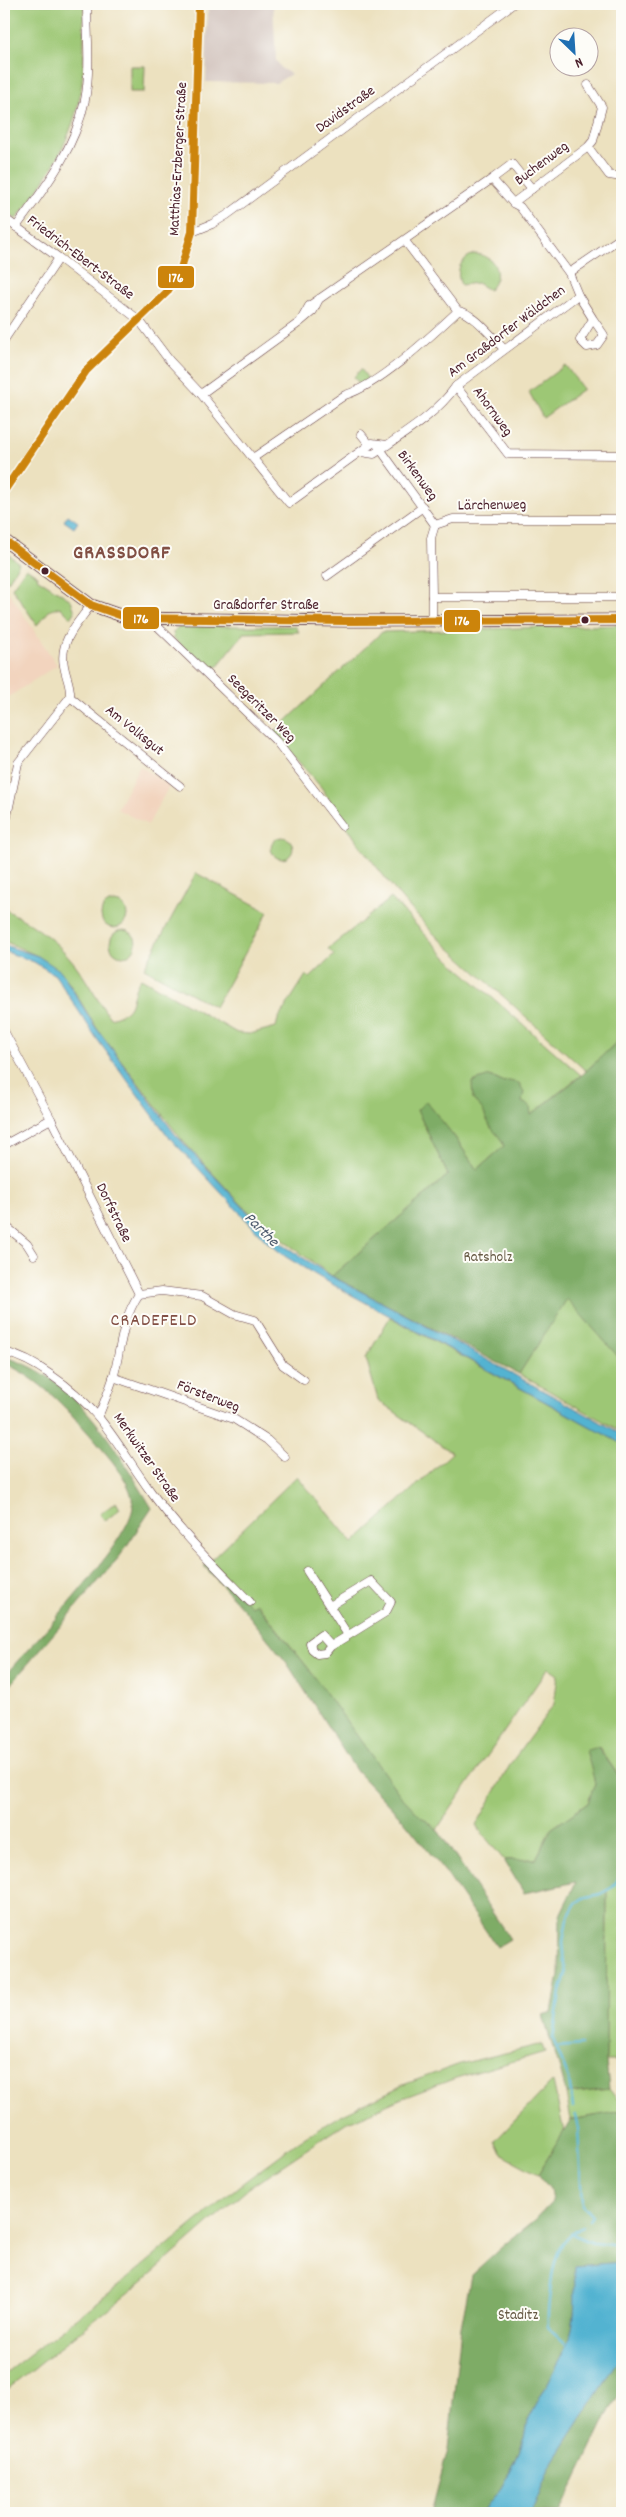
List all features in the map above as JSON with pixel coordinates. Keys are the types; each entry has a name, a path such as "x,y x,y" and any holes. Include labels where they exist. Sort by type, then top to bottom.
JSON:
{"street":[{"path":"16,227 50,181 78,128 87,84 87,4"},
{"name":"Matthias-Erzberger-Straße","path":"4,491 86,371 167,292 181,268 192,232 199,4"},
{"name":"Davidstraße","path":"192,232 212,224 227,215 513,4"},
{"name":"Buchenweg","path":"513,203 588,148 593,141 602,106 588,85"},
{"name":"Buchenweg","path":"588,148 609,175 622,177"},
{"path":"201,394 300,322 309,306 512,164 532,189"},
{"name":"Am Graßdorfer Wäldchen","path":"139,320 169,360 201,394 289,503 361,452 379,446 444,402 456,386 578,295 569,273 520,207 513,203 492,179"},
{"name":"Friedrich-Ebert-Straße","path":"4,218 139,320"},
{"path":"569,273 622,237"},
{"path":"405,240 458,311"},
{"path":"4,340 59,258"},
{"path":"578,295 593,318"},
{"path":"253,458 345,395 360,391 426,340 458,311 464,311 472,317 504,349"},
{"name":"Ahornweg","path":"456,386 508,454 622,455"},
{"name":"Birkenweg","path":"361,434 379,446 435,525"},
{"name":"Am Graßdorfer Wäldchen","path":"361,452 374,454 379,446"},
{"path":"327,576 423,507"},
{"name":"Lärchenweg","path":"435,525 453,519 622,519"},
{"path":"432,620 431,538 435,525"},
{"name":"Graßdorfer Straße","path":"4,540 91,605 128,618 150,620 622,620"},
{"path":"432,597 622,597"},
{"path":"4,831 18,763 70,696 71,686 64,666 62,648 91,605"},
{"name":"Seegeritzer Weg","path":"150,620 276,741 342,826"},
{"name":"Am Volksgut","path":"70,696 180,786"},
{"name":"Dorfstraße","path":"4,1031 51,1119 138,1294"},
{"path":"4,1145 51,1119"},
{"path":"4,1229 8,1228 34,1255"},
{"path":"99,1415 113,1377 125,1322 130,1307 138,1294 162,1291 202,1296 234,1314 254,1320 283,1365 304,1380"},
{"name":"Merkwitzer Straße","path":"4,1352 44,1370 72,1389 99,1415 150,1492 184,1533 250,1602"},
{"name":"Försterweg","path":"113,1377 234,1419 266,1440 285,1457"},
{"path":"308,1571 348,1635"},
{"path":"330,1606 371,1581 391,1602 386,1612 331,1646"}],"shaded area":[{"path":"208,4 273,4 276,60 282,69 291,74 276,83 206,82"},
{"path":"4,585 57,665 4,700"},
{"path":"140,766 169,786 148,825 117,809"}],"green space":[{"path":"4,4 84,4 83,72 76,113 52,168 16,219 4,210"},
{"path":"130,66 145,66 144,92 130,92"},
{"path":"474,254 487,258 495,266 496,278 489,290 477,283 461,285 459,280 460,266 465,259"},
{"path":"565,365 583,389 543,418 529,392"},
{"path":"361,369 368,379 360,385 354,377"},
{"path":"4,551 19,563 8,582 4,576"},
{"path":"26,568 38,576 37,578 71,600 75,612 71,618 60,607 49,611 37,625 12,588"},
{"path":"622,625 622,1037 586,1071 434,934 401,898 358,843 321,787 273,733 382,632"},
{"path":"295,626 299,632 244,633 212,673 174,639 173,632 178,627"},
{"path":"282,837 290,840 293,848 290,856 282,859 274,856 271,848 274,840"},
{"path":"196,873 268,912 215,1007 144,968"},
{"path":"391,898 447,958 581,1075 531,1115 509,1081 502,1082 490,1076 473,1100 485,1111 491,1128 499,1133 504,1146 477,1170 454,1136 417,1110 448,1175 332,1276 266,1228 240,1203 182,1140 98,1030 66,978 38,956 4,941 4,909 39,930 62,949 80,971 110,1018 119,1015 129,1008 141,978 237,1033 250,1034 276,1027 278,1019 306,975 310,978 334,955 328,949"},
{"path":"114,902 123,906 127,915 123,924 114,928 105,924 101,915 105,906"},
{"path":"123,930 132,934 136,943 132,952 123,956 114,952 110,943 114,934"},
{"name":"Ratsholz","path":"622,1037 622,1361 567,1299 519,1374 332,1276 448,1175 417,1110 426,1101 454,1136 477,1170 504,1146 490,1126 482,1110 473,1100 472,1082 490,1076 502,1082 519,1083 524,1092 522,1102 530,1106 531,1115 583,1074"},
{"path":"567,1298 622,1361 622,1432 519,1374"},
{"path":"390,1317 622,1444 622,1781 599,1747 595,1783 588,1803 551,1829 536,1859 504,1860 476,1826 511,1763 554,1704 558,1675 548,1668 437,1829 421,1817 400,1796 308,1668 257,1603 251,1607 209,1562 297,1476 353,1543 452,1453 378,1400 366,1358"},
{"path":"4,1357 30,1366 52,1380 73,1397 108,1439 152,1508 120,1556 4,1692 4,1676 99,1566 129,1520 133,1505 128,1486 123,1477 110,1458 90,1435 51,1394 17,1369 4,1363"},
{"path":"116,1502 120,1509 105,1521 100,1514"},
{"path":"209,1562 251,1606 256,1603 308,1668 400,1795 421,1817 437,1829 510,1939 497,1947 446,1873 404,1821 357,1772 287,1663 246,1612 204,1566"},
{"path":"598,1747 622,1781 622,1873 613,1887 607,1890 606,2061 609,2089 566,2094 543,2015 552,2012 559,1975 560,1915 576,1882 524,1893 504,1860 536,1859 551,1829 588,1803 595,1783 586,1750"},
{"path":"622,1873 622,2061 606,2061 607,1890"},
{"path":"542,2044 545,2052 456,2078 400,2099 344,2124 249,2188 134,2289 4,2392 4,2374 122,2283 240,2185 299,2141 339,2116 403,2085 460,2064"},
{"path":"553,2081 564,2132 538,2174 501,2154 495,2141"},
{"path":"609,2089 622,2105 622,2111 571,2120 566,2094"},
{"name":"Staditz","path":"622,2111 622,2262 575,2266 574,2310 570,2336 563,2354 528,2421 525,2439 501,2488 481,2513 431,2513 448,2449 461,2327 471,2275 534,2221 552,2202 550,2189 538,2174 571,2120"},
{"path":"622,2355 622,2390 610,2409 560,2513 531,2513 550,2467"}],"water":[{"path":"68,515 78,522 74,528 64,521"},
{"name":"Parthe","path":"4,945 38,956 61,971 94,1025 175,1134 271,1237 331,1276 622,1434 622,1444 319,1277 286,1257 267,1242 168,1136 97,1039 55,975 34,962 4,951"},
{"path":"622,2262 622,2355 550,2467 531,2513 481,2513 501,2488 515,2462 525,2439 528,2421 563,2354 570,2336 574,2310 575,2266"}],"waterway":[{"path":"573,2107 569,2079 553,2039 560,1992 566,1974 563,1942 567,1919 576,1903 583,1898 600,1894 613,1887 622,1873"},
{"path":"556,2047 581,2045"},
{"path":"575,2115 578,2128 582,2205 592,2216 589,2220"},
{"path":"565,2343 548,2327 552,2275 560,2248 570,2236 583,2226"},
{"path":"572,2234 593,2243 622,2246"}],"transit line":[{"name":"176","path":"4,491 86,371 167,292 181,268 192,232 199,4"},
{"name":"176","path":"4,540 91,605 128,618 346,621 622,620"}],"district":[{"name":"GRASSDORF","path":"122,554"},
{"name":"CRADEFELD","path":"154,1321"}]}
